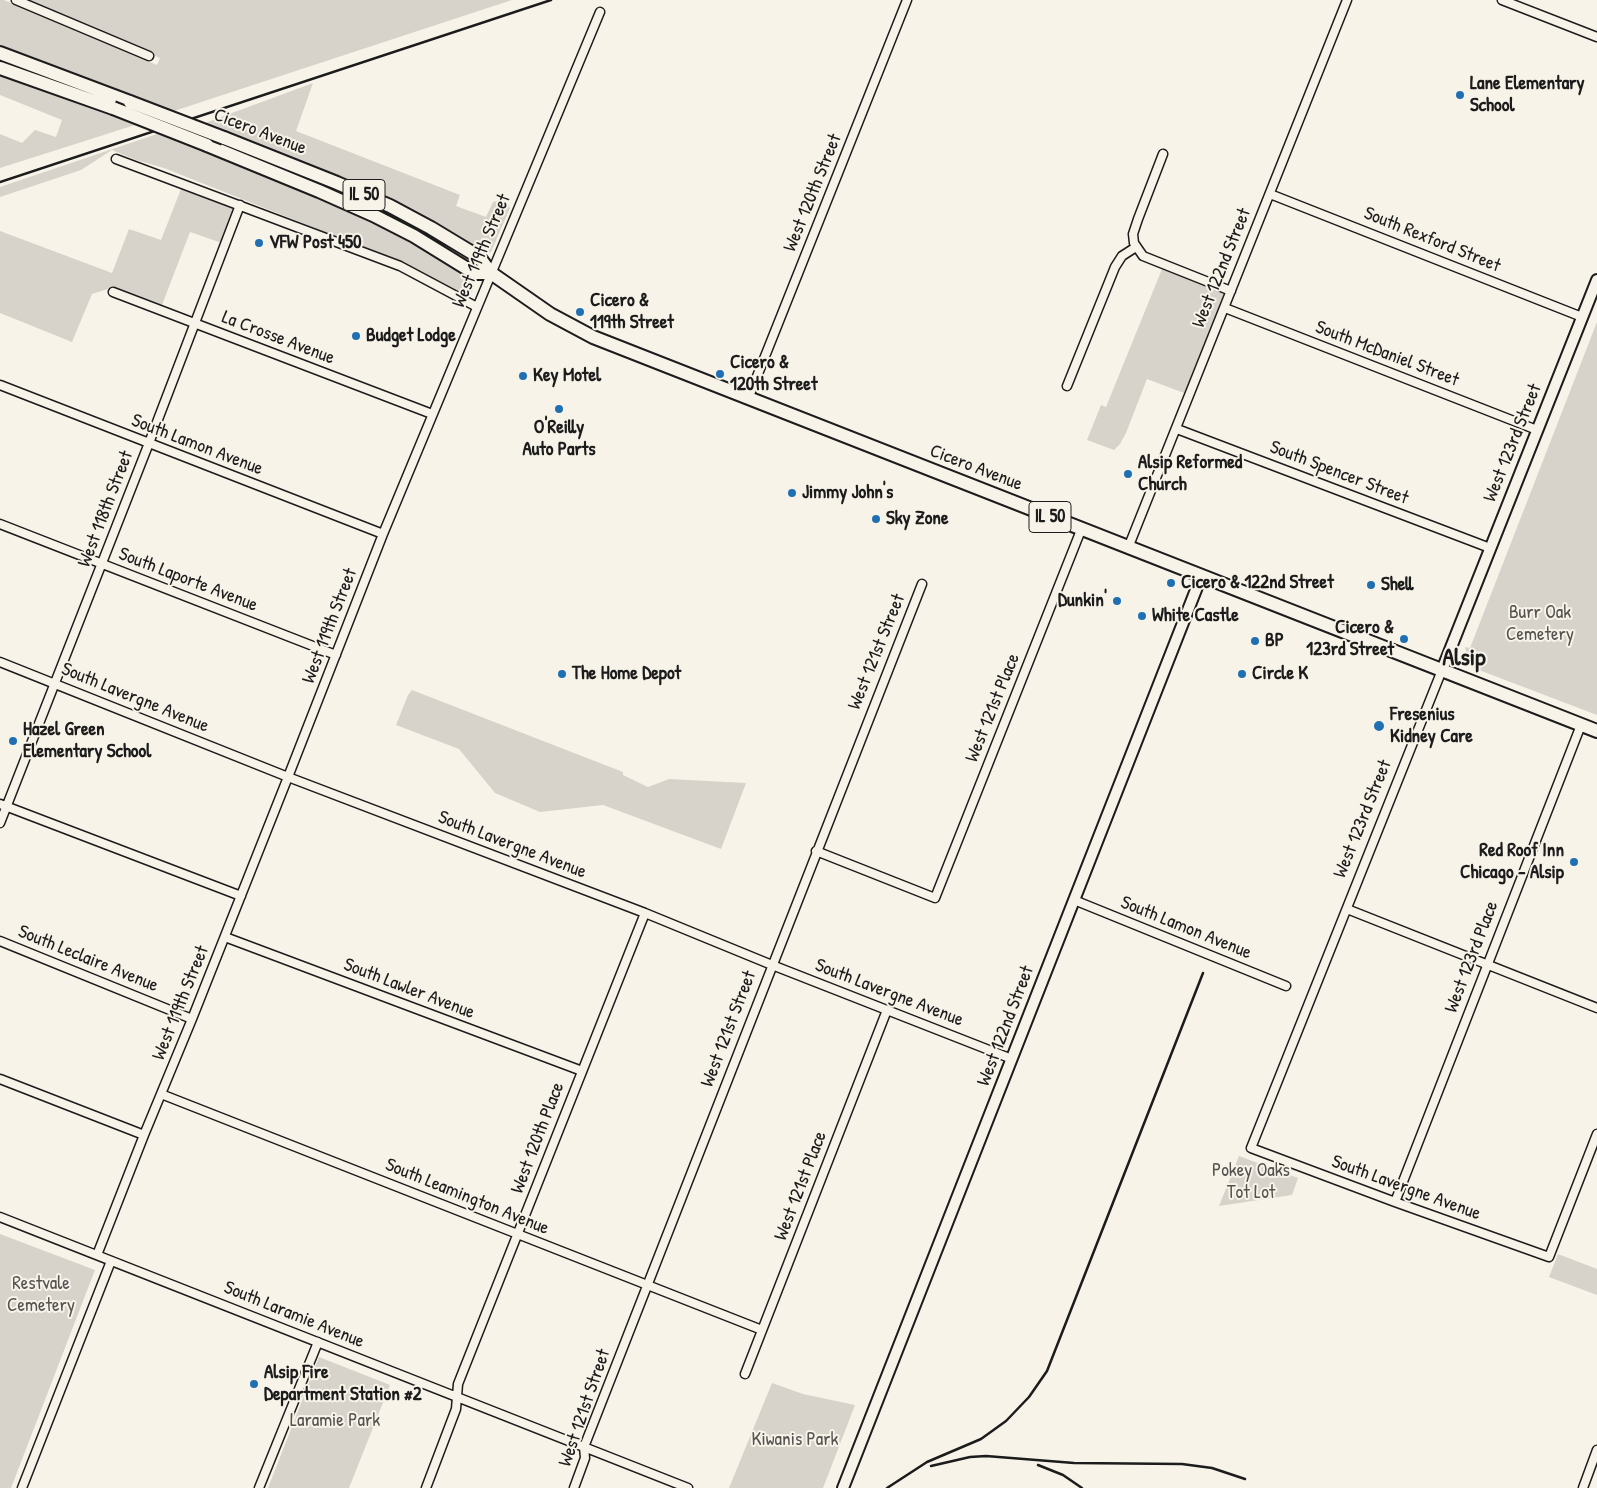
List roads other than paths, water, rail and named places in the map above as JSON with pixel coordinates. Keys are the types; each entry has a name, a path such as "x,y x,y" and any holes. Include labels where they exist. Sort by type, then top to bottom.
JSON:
{"main road":[{"name":"Cicero Avenue","path":"0,53 337,182 390,206 479,257 490,273 552,315 593,337 1597,731"},
{"name":"Cicero Avenue","path":"0,68 113,108 319,191 414,236 474,273 490,273"}],"street":[{"path":"16,0 149,56"},
{"name":"West 120th Street","path":"748,399 907,0"},
{"name":"West 122nd Street","path":"1128,548 1348,0"},
{"path":"1502,0 1597,37"},
{"name":"West 119th Street","path":"97,1256 225,937 383,534 600,12"},
{"path":"1163,154 1138,219 1133,238 1136,248 1144,256 1231,291"},
{"path":"116,159 400,266 477,307"},
{"name":"South Rexford Street","path":"1270,194 1582,317"},
{"name":"West 118th Street","path":"0,823 3,805 56,684 240,205"},
{"path":"1067,386 1115,267 1122,256 1136,248"},
{"name":"West 123rd Street","path":"1251,1148 1597,280"},
{"name":"La Crosse Avenue","path":"113,292 432,414"},
{"name":"South McDaniel Street","path":"1224,308 1537,430"},
{"name":"South Lamon Avenue","path":"0,385 383,534"},
{"name":"South Spencer Street","path":"1177,428 1490,548"},
{"name":"South Laporte Avenue","path":"0,524 336,655"},
{"name":"West 121st Place","path":"816,851 935,898 1081,530"},
{"name":"West 122nd Street","path":"843,1488 1201,577"},
{"name":"West 121st Street","path":"574,1488 585,1458 584,1447 646,1285 922,584"},
{"name":"South Lavergne Avenue","path":"0,662 288,777 645,913 772,965 1012,1058"},
{"name":"West 123rd Place","path":"1396,1202 1581,725"},
{"path":"3,805 241,896"},
{"name":"South Lamon Avenue","path":"1074,900 1286,986"},
{"path":"1346,909 1597,1008"},
{"name":"West 120th Place","path":"426,1488 456,1409 458,1384 645,913"},
{"name":"South Lawler Avenue","path":"225,937 582,1071"},
{"name":"South Leclaire Avenue","path":"0,941 192,1019"},
{"name":"West 121st Place","path":"744,1374 887,1010"},
{"path":"0,1079 144,1135"},
{"name":"South Leamington Avenue","path":"161,1094 762,1330"},
{"name":"South Lavergne Avenue","path":"1251,1148 1550,1257 1597,1134"},
{"name":"South Laramie Avenue","path":"0,1218 688,1488"},
{"path":"22,1488 111,1261"},
{"path":"259,1488 318,1342"},
{"path":"1583,1488 1597,1450"}],"railway":[{"path":"0,182 551,0"},
{"path":"887,1488 927,1462 981,1439 1006,1421 1029,1397 1047,1371 1203,973"},
{"path":"931,1466 970,1457 986,1456 1074,1463 1182,1464 1212,1468 1245,1479"},
{"path":"1038,1465 1063,1475 1082,1488"}],"place":[{"name":"Lane Elementary School","path":"1460,95"},
{"name":"VFW Post 450","path":"259,243"},
{"name":"Cicero & 119th Street","path":"580,312"},
{"name":"Budget Lodge","path":"356,336"},
{"name":"Cicero & 120th Street","path":"720,374"},
{"name":"Key Motel","path":"523,376"},
{"name":"O'Reilly Auto Parts","path":"559,409"},
{"name":"Alsip Reformed Church","path":"1128,474"},
{"name":"Jimmy John's","path":"792,493"},
{"name":"Sky Zone","path":"876,519"},
{"name":"Cicero & 122nd Street","path":"1171,583"},
{"name":"Shell","path":"1371,585"},
{"name":"Dunkin'","path":"1117,601"},
{"name":"White Castle","path":"1142,616"},
{"name":"Cicero & 123rd Street","path":"1404,639"},
{"name":"BP","path":"1255,641"},
{"name":"The Home Depot","path":"562,674"},
{"name":"Circle K","path":"1242,674"},
{"name":"Fresenius Kidney Care","path":"1379,726"},
{"name":"Hazel Green Elementary School","path":"13,741"},
{"name":"Red Roof Inn Chicago - Alsip","path":"1574,862"},
{"name":"Alsip Fire Department Station #2","path":"254,1384"}],"district":[{"name":"Alsip","path":"1464,659"}],"park label":[{"name":"Burr Oak Cemetery","path":"1540,624"},
{"name":"Pokey Oaks Tot Lot","path":"1251,1182"},
{"name":"Restvale Cemetery","path":"41,1295"},
{"name":"Laramie Park","path":"335,1421"},
{"name":"Kiwanis Park","path":"795,1440"}]}
